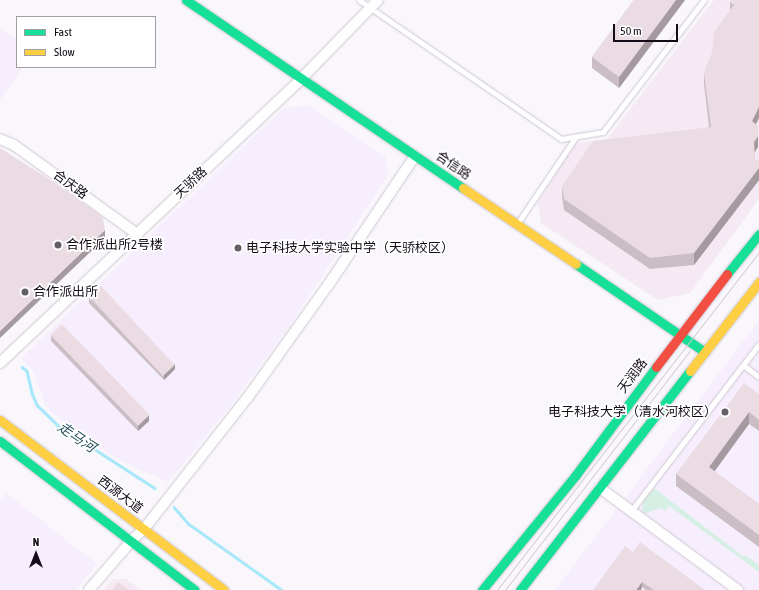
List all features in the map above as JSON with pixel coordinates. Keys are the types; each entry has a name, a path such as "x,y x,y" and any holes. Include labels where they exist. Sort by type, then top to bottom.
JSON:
{"main road":[{"name":"合信路","path":"186,0 705,352"},
{"name":"天润路","path":"482,590 575,476 759,234"},
{"path":"520,590 759,282"},
{"name":"西源大道","path":"0,420 224,590"},
{"path":"0,441 132,540 195,590"}],"street":[{"name":"天骄路","path":"0,363 302,79 378,0"},
{"name":"合庆路","path":"0,139 14,145 138,234"},
{"path":"89,590 132,540 144,530 248,396 330,284 415,156"},
{"path":"600,488 738,590"}],"lane":[{"path":"359,0 561,139 575,138 603,132 704,0"},
{"path":"517,225 575,138"},
{"path":"631,511 759,344"},
{"path":"743,365 759,377"}],"shaded area":[{"path":"714,0 759,0 759,199 690,293 658,300 541,223 538,202 575,143 607,139"},
{"path":"0,29 16,39 16,68 22,68 0,100"},
{"name":"电子科技大学实验中学（天骄校区）","path":"309,105 385,156 389,174 292,322 228,409 168,482 107,453 51,412 45,405 34,372 21,358 284,108"},
{"name":"电子科技大学（清水河校区）","path":"759,320 759,590 555,590 621,503"},
{"path":"6,493 97,564 76,590 0,590 0,501"},
{"path":"113,579 126,579 141,590 103,590"}],"green space":[{"path":"654,488 744,557 745,555 759,565 759,572 669,506 665,511 660,508 647,513 642,513 643,502"}],"building":[{"path":"634,0 676,0 619,77 592,57"},
{"path":"732,0 759,0 759,107 752,121 758,126 758,136 754,142 755,159 759,161 759,168 694,253 650,258 564,199 562,186 593,141 711,127 704,73 712,53 714,32 734,5 730,2"},
{"name":"合作派出所","path":"0,148 99,213 103,219 105,230 0,331"},
{"path":"101,286 175,365 163,376 89,297"},
{"path":"62,324 150,415 138,426 50,335"},
{"path":"744,383 759,394 759,420 749,412 709,467 759,504 759,535 676,474"},
{"path":"640,542 705,590 654,590 642,582 636,590 593,590 625,546 633,552"},
{"path":"118,582 129,590 112,590"}],"waterway":[{"name":"走马河","path":"22,367 27,371 32,393 37,405 59,426 155,488"},
{"name":"走马河","path":"174,507 189,524 282,590"}],"tram line":[{"path":"497,590 759,252"},
{"path":"505,590 690,351"}],"traffic: fast":[{"path":"186,0 463,188"},
{"path":"727,274 759,234"},
{"path":"576,264 705,352"},
{"path":"482,590 575,476 656,367"},
{"path":"520,590 690,371"},
{"path":"0,441 195,590"}],"traffic: slow":[{"path":"463,188 576,264"},
{"path":"690,371 759,282"},
{"path":"0,420 224,590"}],"traffic: jam":[{"path":"656,367 727,274"}],"place":[{"name":"合作派出所2号楼","path":"58,245"},
{"name":"电子科技大学实验中学（天骄校区）","path":"238,248"},
{"name":"合作派出所","path":"25,292"},
{"name":"电子科技大学（清水河校区）","path":"725,412"}]}
